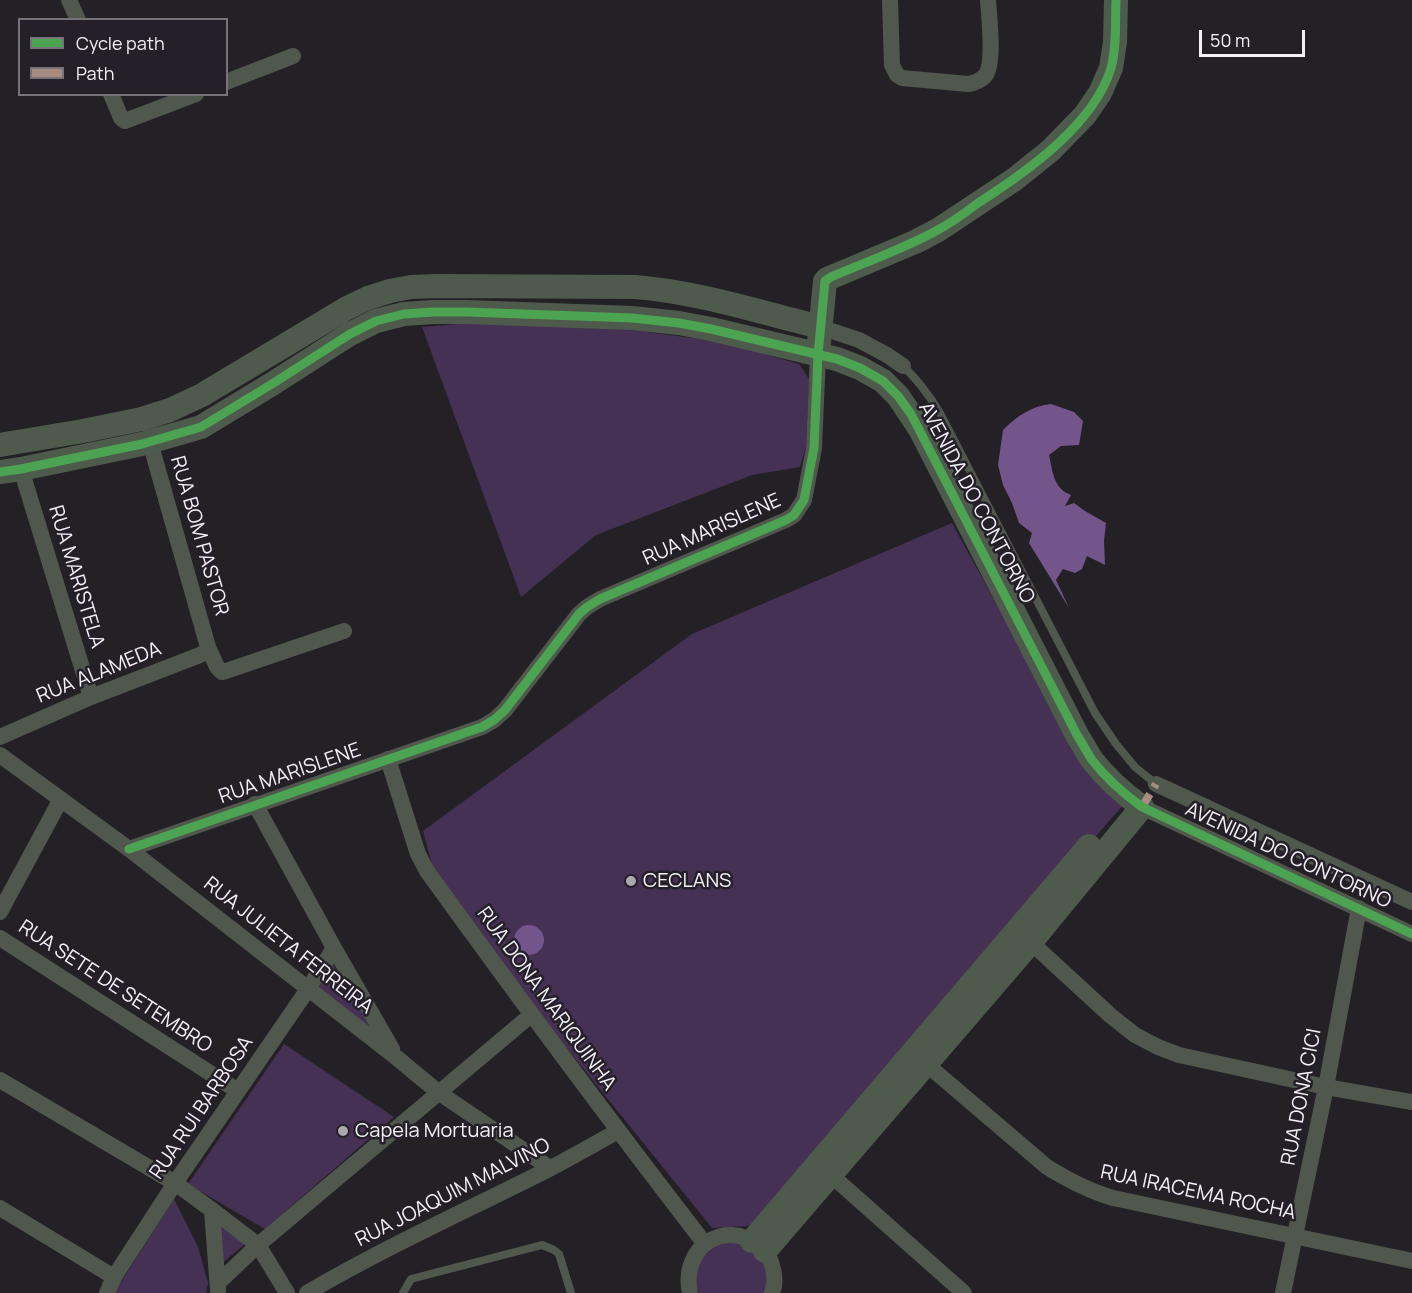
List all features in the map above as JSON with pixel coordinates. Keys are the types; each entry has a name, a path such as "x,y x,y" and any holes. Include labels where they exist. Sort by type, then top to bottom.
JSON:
{"street":[{"path":"69,0 77,18"},
{"path":"890,0 892,65 897,75 902,78 968,84 977,82 986,75 990,67 988,0"},
{"name":"RUA MARISLENE","path":"129,849 494,720 505,710 579,614 587,607 600,599 794,515 804,500 814,448 818,355 825,281 938,230 1015,179 1051,150 1085,115 1100,93 1111,68 1115,42 1116,0"},
{"path":"228,81 293,56"},
{"path":"112,96 125,122 191,96"},
{"path":"0,445 142,419 170,410 227,381 347,308 368,298 411,287 662,289 691,294 820,327 860,340 903,366"},
{"path":"632,318 635,287"},
{"name":"AVENIDA DO CONTORNO","path":"10,471 150,442 201,427 350,334 376,321 404,314 455,312 632,318 711,329 837,359 860,368 883,381 911,414 1077,735 1092,760 1107,776 1136,803 1172,822 1412,934"},
{"name":"RUA BOM PASTOR","path":"150,442 208,645 219,670 226,671 344,631"},
{"name":"RUA MARISTELA","path":"10,471 91,697"},
{"name":"RUA ALAMEDA","path":"0,737 91,697 200,656 208,645"},
{"name":"RUA JULIETA FERREIRA","path":"0,755 129,849 438,1092 550,1168"},
{"name":"RUA DONA MARIQUINHA","path":"388,759 422,862 531,1015 705,1244"},
{"path":"1156,784 1412,902"},
{"path":"0,912 61,799"},
{"path":"759,1246 1136,803"},
{"path":"255,804 397,1058"},
{"name":"RUA DONA CICI","path":"1283,1293 1326,1087 1359,909"},
{"path":"1024,936 1111,1016 1135,1035 1158,1047 1179,1055 1326,1087 1412,1102"},
{"name":"RUA SETE DE SETEMBRO","path":"0,938 238,1091"},
{"name":"RUA RUI BARBOSA","path":"107,1293 114,1277 175,1183 334,948"},
{"path":"218,1288 258,1245 531,1015"},
{"name":"RUA IRACEMA ROCHA","path":"920,1058 1047,1167 1092,1192 1412,1261"},
{"path":"0,1080 175,1183 212,1210 258,1245 287,1293"},
{"name":"RUA JOAQUIM MALVINO","path":"307,1293 351,1267 550,1168 618,1131"},
{"path":"825,1169 964,1293"},
{"path":"0,1208 114,1277"},
{"path":"212,1210 218,1288"},
{"path":"690,1293 689,1267 695,1254 705,1244 728,1235 741,1236 759,1246 772,1262 775,1275 772,1293"}],"lane":[{"path":"903,366 917,379 940,413 1095,713 1135,767 1156,784"},
{"path":"403,1293 411,1279 542,1245 559,1254 571,1293"}],"shaded area":[{"path":"494,321 603,326 722,342 799,364 809,379 806,446 800,467 752,475 596,535 521,597 422,327"},
{"path":"1051,404 1074,412 1083,421 1079,445 1061,446 1049,455 1057,484 1071,495 1065,506 1074,503 1106,523 1105,565 1087,556 1082,569 1075,573 1063,569 1056,580 1069,608 1029,543 1032,533 1019,523 1003,485 998,465 1003,430 1024,413"},
{"path":"952,523 1089,773 1124,804 769,1214 748,1226 712,1228 548,1025 432,864 423,831 692,634"},
{"path":"529,925 540,929 544,940 540,951 529,955 518,951 514,940 518,929"},
{"path":"331,961 379,1035 318,989"},
{"path":"284,1044 394,1117 265,1229 188,1184"},
{"path":"174,1199 198,1247 208,1283 206,1293 114,1293"},
{"path":"219,1226 245,1244 222,1263"},
{"path":"721,1241 747,1242 769,1271 765,1293 699,1293 695,1281 698,1262"}],"marked path":[{"path":"1142,807 1156,784"}],"cycle path":[{"path":"129,849 482,727 505,710 579,614 587,607 600,599 794,515 804,500 814,448 818,355 825,281 942,228 1016,177 1056,146 1090,109 1111,68 1115,43 1116,0"},
{"path":"0,472 142,444 201,427 350,334 376,321 404,314 467,312 632,318 711,329 837,359 860,368 883,381 911,414 1077,735 1092,760 1109,779 1142,807 1412,934"}],"place":[{"name":"CECLANS","path":"631,881"},
{"name":"Capela Mortuaria","path":"343,1131"}]}
